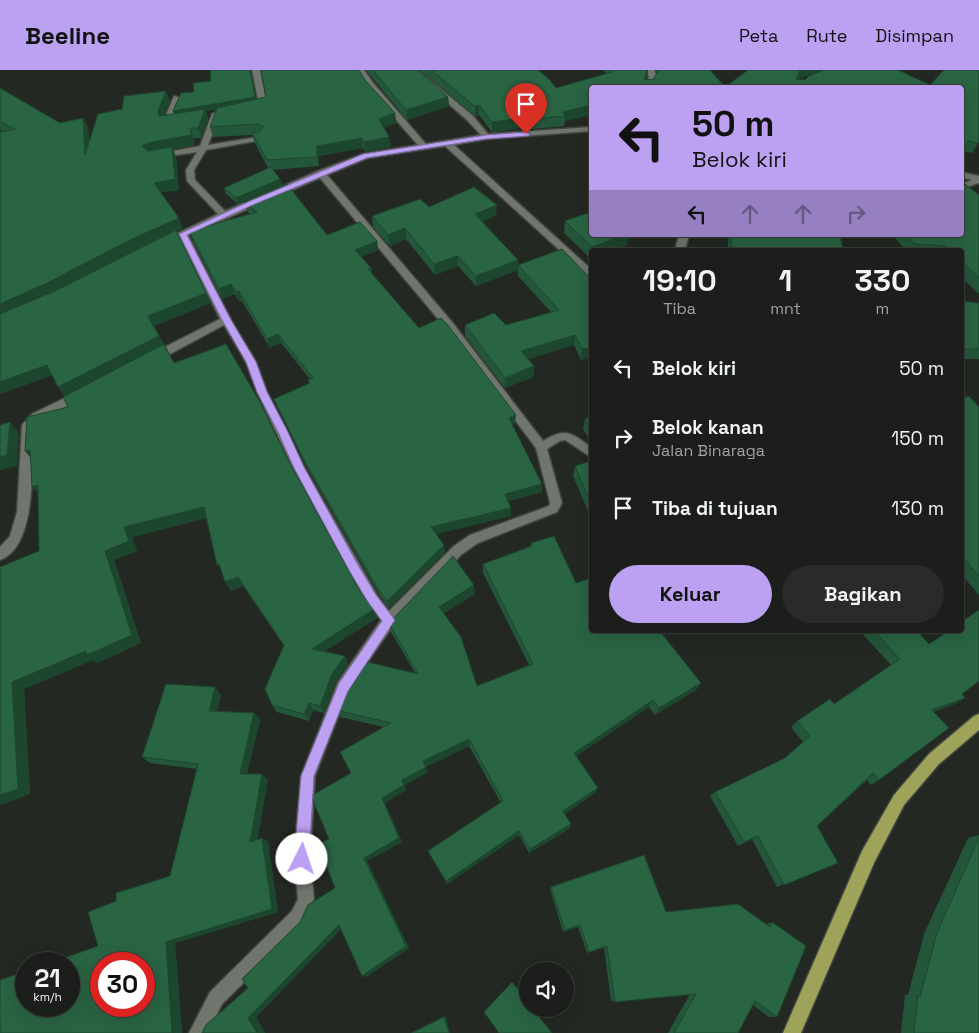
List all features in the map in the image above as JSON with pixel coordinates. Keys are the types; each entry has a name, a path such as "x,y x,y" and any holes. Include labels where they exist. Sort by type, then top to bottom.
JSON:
{"main road":[{"path":"792,1033 868,857 899,800 934,759 979,721"}],"street":[{"path":"244,110 263,106 256,70"},
{"path":"360,70 370,86 423,146"},
{"path":"414,70 424,81 476,123 486,137"},
{"path":"649,85 653,77 650,70"},
{"path":"177,98 167,122 187,119"},
{"path":"206,116 225,113"},
{"path":"216,114 203,148 190,170 192,181 224,215"},
{"path":"158,245 321,173 366,156 486,137 589,129"},
{"path":"152,157 261,138"},
{"path":"446,142 589,272"},
{"path":"198,1033 216,998 298,916 306,899 302,859 308,776 343,687 389,620 458,550 468,542 555,507 556,503 541,447 448,324 321,173"},
{"path":"964,175 979,180"},
{"path":"964,186 979,180"},
{"path":"183,234 226,320 251,362 262,392 299,468 354,568 372,598 389,620"},
{"path":"140,364 226,320"},
{"path":"0,555 12,544 19,530 23,512 23,426 36,417 88,391"},
{"path":"541,447 558,437 566,436 589,452"}],"building":[{"path":"210,70 250,70 255,97 173,111 181,93 194,92 193,83 211,81"},
{"path":"261,70 359,70 365,80 395,113 379,119 389,137 364,142 362,138 317,146 317,157 267,160 252,133 259,132 264,127 258,124 210,127 217,108 266,97"},
{"path":"373,70 418,70 448,97 406,110"},
{"path":"431,70 538,70 556,88 612,72 611,70 647,70 644,79 653,80 659,70 710,70 723,85 589,85 589,106 563,112 565,116 522,120 521,118 492,122 479,105 475,106"},
{"path":"748,70 800,70 796,79 805,80 809,76 824,70 898,70 930,85 728,85"},
{"path":"944,70 979,70 979,142 968,141 964,151 964,85 930,85"},
{"path":"0,88 60,123 83,118 85,155 98,114 122,109 124,96 166,91 158,111 159,116 205,109 198,128 190,128 191,135 148,143 142,146 148,151 172,147 175,179 154,183 179,218 0,304 0,132 15,129 0,122"},
{"path":"271,167 280,179 236,198 224,188"},
{"path":"964,183 979,195 979,278 964,264 964,248 914,244 909,237 964,237"},
{"path":"287,184 327,235 360,222 377,241 355,250 371,268 368,269 419,328 441,318 447,324 516,415 509,418 542,484 505,494 511,508 431,527 444,545 387,601 377,587 303,458 274,399 310,383 308,380 313,378 278,334 267,339 239,291 236,292 231,284 219,289 189,231 257,212 244,202"},
{"path":"474,187 497,205 475,214 518,260 476,276 458,256 434,264 405,228 388,235 372,216 420,199 429,207"},
{"path":"589,213 589,237 618,237 592,247 565,221"},
{"path":"176,230 206,293 148,316 159,336 58,387 47,365 0,382 0,314 55,291"},
{"path":"731,237 840,237 843,248 732,248"},
{"path":"562,249 589,277 589,347 582,349 575,335 521,351 534,366 505,378 465,325 494,313 506,325 559,310 518,265"},
{"path":"964,301 979,303 979,349 964,349"},
{"path":"164,344 174,363 226,344 260,402 287,458 362,595 374,609 312,649 345,656 332,674 320,706 309,703 304,714 272,705 265,689 284,645 238,577 225,582 219,564 217,565 204,507 124,527 129,541 105,551 132,635 87,655 86,651 12,682 18,789 0,795 0,567 39,551 38,485 32,487 30,450 25,451 27,417 68,407 63,397"},
{"path":"969,396 979,407 979,576 964,560 964,398"},
{"path":"10,422 7,455 0,457 0,425"},
{"path":"589,462 589,498 575,466"},
{"path":"554,536 576,583 589,579 589,633 661,633 701,683 659,708 653,700 574,753 598,788 563,811 571,824 530,849 519,831 446,881 428,851 503,801 469,739 423,761 426,767 402,780 404,785 382,798 399,838 364,858 406,946 362,976 339,925 248,1018 257,1033 202,1033 206,1025 248,988 242,979 300,922 308,905 335,888 318,844 329,839 311,796 351,773 340,752 391,723 336,710 346,685 363,661 418,674 389,623 453,556 474,585 439,607 461,637 477,686 533,664 483,564 532,546 531,543"},
{"path":"979,610 979,681 962,694 965,698 932,710 949,728 879,780 873,773 817,826 838,863 784,885 758,836 744,842 715,792 785,758 810,736 797,721 830,699 834,704 900,659 876,633 919,633 929,644 946,633 964,633 964,620"},
{"path":"166,684 215,687 209,711 254,713 240,774 262,774 250,842 262,838 272,909 166,942 172,1033 0,1033 0,980 15,975 15,1017 80,1017 80,952 98,946 88,912 116,901 116,893 170,876 198,764 142,757"},
{"path":"979,838 979,1033 914,1033 918,995 920,997 937,933"},
{"path":"644,855 666,912 738,904 770,927 772,922 806,946 777,1017 755,1001 738,1033 674,1033 696,994 615,1002 607,946 589,952 580,925 565,930 551,887"},
{"path":"512,982 519,991 519,1017 539,1017 552,1033 499,1033 484,1012"},
{"path":"444,1017 449,1033 411,1033"}],"route":[{"path":"302,859 308,776 343,687 389,620 372,598 354,568 299,468 270,405 262,392 251,362 226,320 183,234 252,202 366,156 486,137 526,134"}]}
